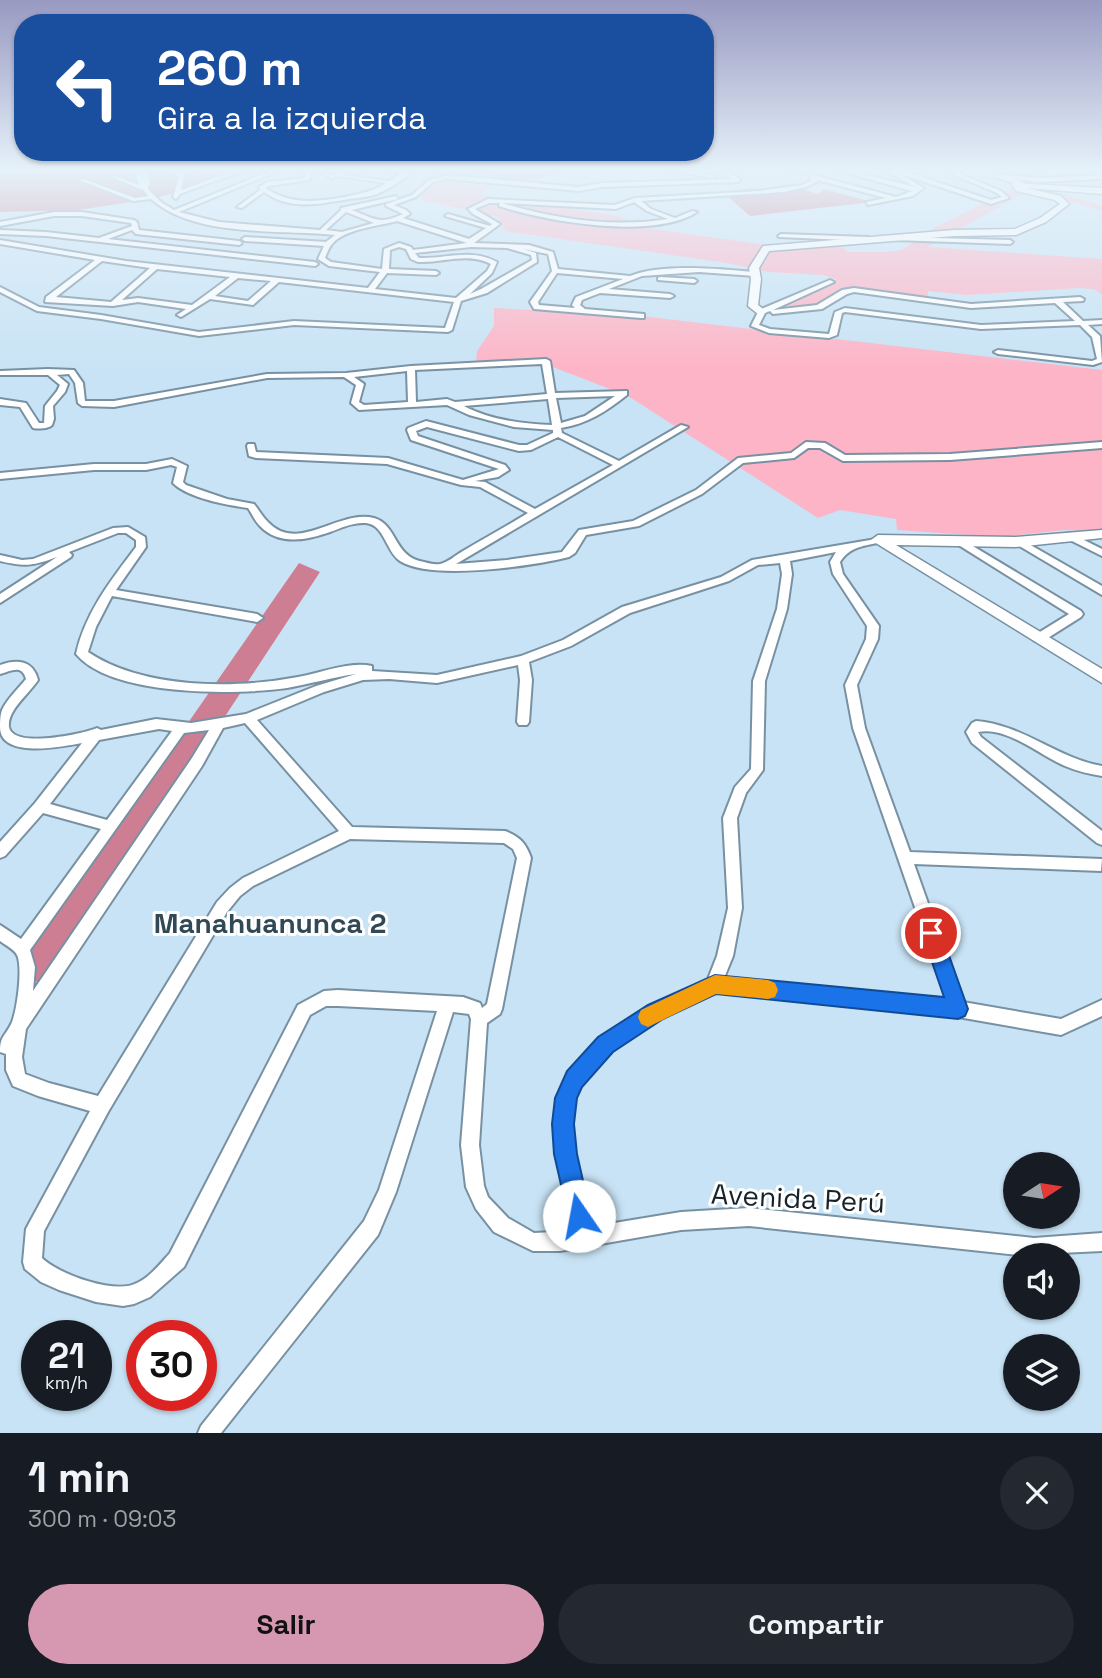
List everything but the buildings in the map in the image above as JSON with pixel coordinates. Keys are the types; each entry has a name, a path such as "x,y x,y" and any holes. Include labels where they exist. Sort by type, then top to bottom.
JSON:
{"street":[{"path":"0,253 19,246 30,236"},
{"path":"56,236 226,255 318,261 385,271 436,273"},
{"path":"63,253 112,236"},
{"path":"126,263 166,236"},
{"path":"178,236 327,244"},
{"path":"219,273 226,255 248,236"},
{"path":"297,282 318,261 327,244 339,236"},
{"path":"449,236 470,243 529,247 551,253 555,271 535,305 641,316"},
{"path":"410,252 470,243 480,236"},
{"path":"781,236 872,239"},
{"path":"932,236 766,248 754,268 753,306 762,312 813,309 854,290 971,306 1080,299"},
{"path":"886,238 1010,243"},
{"path":"0,242 126,263 369,291 435,295 458,300 484,291 535,261 534,254 509,247"},
{"path":"0,289 37,309 199,334 293,323 448,330 458,300 490,272 495,262 484,257 466,256 424,261 413,258 409,248 389,248 385,271 369,291"},
{"path":"37,309 100,259"},
{"path":"101,317 156,266"},
{"path":"583,310 576,302 630,277 699,270 755,274"},
{"path":"555,271 694,281"},
{"path":"181,315 237,275"},
{"path":"209,297 247,303 277,280"},
{"path":"830,282 762,312 755,326 829,337 833,335 841,310 987,327 1102,322"},
{"path":"597,290 670,296"},
{"path":"49,299 113,304 138,300 191,307"},
{"path":"998,352 1102,363 1096,336 1057,301"},
{"path":"980,316 990,337"},
{"path":"0,373 71,372 77,376 82,386 82,403 92,405 148,399 267,376 346,375 411,368 546,361 558,431"},
{"path":"411,368 412,405"},
{"path":"0,402 23,405 36,426 48,425 49,406 64,384 48,371"},
{"path":"346,375 360,384 355,403 362,408 624,393 611,406 528,448 426,424 413,428 410,433 414,438 504,468 499,474 470,478 464,483"},
{"path":"457,404 469,412 527,428 558,431 619,464"},
{"path":"443,566 533,512 684,428"},
{"path":"0,476 177,463 182,466 178,483 183,487 225,502 251,506 266,526 278,533 309,536 366,520 379,524 405,560 414,564 484,565 565,555 573,549 578,536 583,532 635,524 699,492 741,460 794,455 806,445 822,445 835,456 856,458 950,457 1102,445"},
{"path":"251,446 252,454 256,455 388,461 464,483 482,484 533,512"},
{"path":"0,558 22,563 34,562 117,530 128,530 141,539 141,547 110,592 84,640 82,654 93,664 119,673 174,685 212,688 270,685 354,669 389,675"},
{"path":"0,670 17,664 25,666 31,672 32,680 4,718 2,730 6,737 18,742 48,745 97,733 156,724 181,728 219,724 248,718 320,689 363,676 437,679 523,660 567,643 626,610 725,579 756,562 784,559 861,541 1020,542 1102,534"},
{"path":"1070,536 1102,553"},
{"path":"878,540 1101,677"},
{"path":"0,599 88,541"},
{"path":"861,541 842,551 835,562 838,574 873,626 872,639 852,685 853,704 871,765 958,1009"},
{"path":"961,542 1077,614 1039,638"},
{"path":"1020,542 1102,591"},
{"path":"715,984 725,957 735,908 730,818 740,791 757,770 759,681 782,609 786,574 784,559"},
{"path":"110,592 257,618"},
{"path":"523,660 526,680 523,722"},
{"path":"248,718 349,833"},
{"path":"5,1046 197,762 219,724"},
{"path":"1102,771 1074,762 1003,729 976,726 972,732 976,740 1102,839"},
{"path":"22,949 181,728"},
{"path":"0,852 40,807 97,733"},
{"path":"40,807 110,825"},
{"path":"349,833 505,837 522,848 524,858 494,1009 479,1019 474,1008 324,999 304,1010 177,1260 151,1287 132,1295 114,1298 44,1276 32,1262 35,1229 102,1106 222,907 234,892 248,882 349,833"},
{"path":"905,858 1101,865"},
{"path":"0,932 22,949 26,963 19,1002 5,1046 6,1066 17,1080 102,1106"},
{"path":"583,1237 566,1154 563,1124 566,1098 574,1079 606,1045 655,1012 715,984 958,1009 1061,1027 1102,1008"},
{"path":"208,1433 371,1228 387,1192 447,1005"},
{"name":"Avenida Perú","path":"479,1019 470,1145 475,1187 482,1203 501,1225 533,1242 560,1242 624,1233 681,1221 748,1217 1034,1247 1102,1242"}],"shaded area":[{"path":"539,236 702,236 768,245 839,245 848,252 902,250 923,236 948,236 928,247 1102,259 1102,295 1094,289 1078,288 966,295 928,291 928,299 854,289 815,306 776,310 837,280 824,275 768,272 727,263"},
{"path":"494,308 641,316 1102,370 1102,531 1064,530 1000,537 897,530 896,519 840,510 818,518 628,396 545,364 476,364 477,351 494,326"},
{"path":"299,563 320,572 222,721 42,983 33,981 35,962 31,949"}],"slow traffic":[{"path":"648,1017 715,984 768,990"}],"district":[{"name":"Manahuanunca 2","path":"270,923"}],"route":[{"path":"579,1216 566,1154 563,1124 566,1098 574,1079 606,1045 655,1012 715,984 958,1009 931,933"}]}
